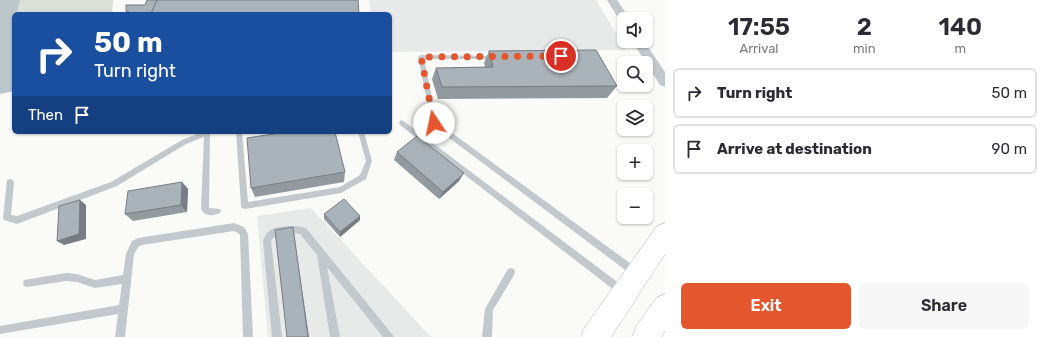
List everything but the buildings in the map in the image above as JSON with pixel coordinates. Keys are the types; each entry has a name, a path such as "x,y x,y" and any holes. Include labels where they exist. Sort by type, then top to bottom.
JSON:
{"main road":[{"path":"595,337 665,234"},
{"path":"646,337 665,307"}],"street":[{"path":"612,0 620,12"},
{"path":"643,48 665,82"}],"lane":[{"path":"499,57 421,57 434,123 631,283"},
{"path":"402,123 631,283"},
{"path":"10,182 6,218 17,220 114,184 184,142 202,134"},
{"path":"206,134 205,209 208,212 217,211"},
{"path":"240,134 244,140 245,206 341,190 363,177 369,161 362,134"},
{"path":"262,136 274,134"},
{"path":"120,337 130,254 135,244 141,241 234,227 241,230 244,234 248,337"},
{"path":"277,337 267,241 273,232 300,229 389,337"},
{"path":"320,253 335,337"},
{"path":"487,337 489,309 511,272"},
{"path":"27,283 66,277 77,278 95,284 127,279"},
{"path":"0,330 124,309"}],"shaded area":[{"path":"0,0 20,0 17,12 12,12 12,91 0,94"},
{"path":"20,0 113,0 112,12 17,12"},
{"path":"369,0 596,0 617,35 617,48 625,48 626,50 392,52 392,12 371,12"},
{"path":"311,208 431,337 268,337 257,216"}],"route":[{"path":"434,123 421,57 561,56"}]}
